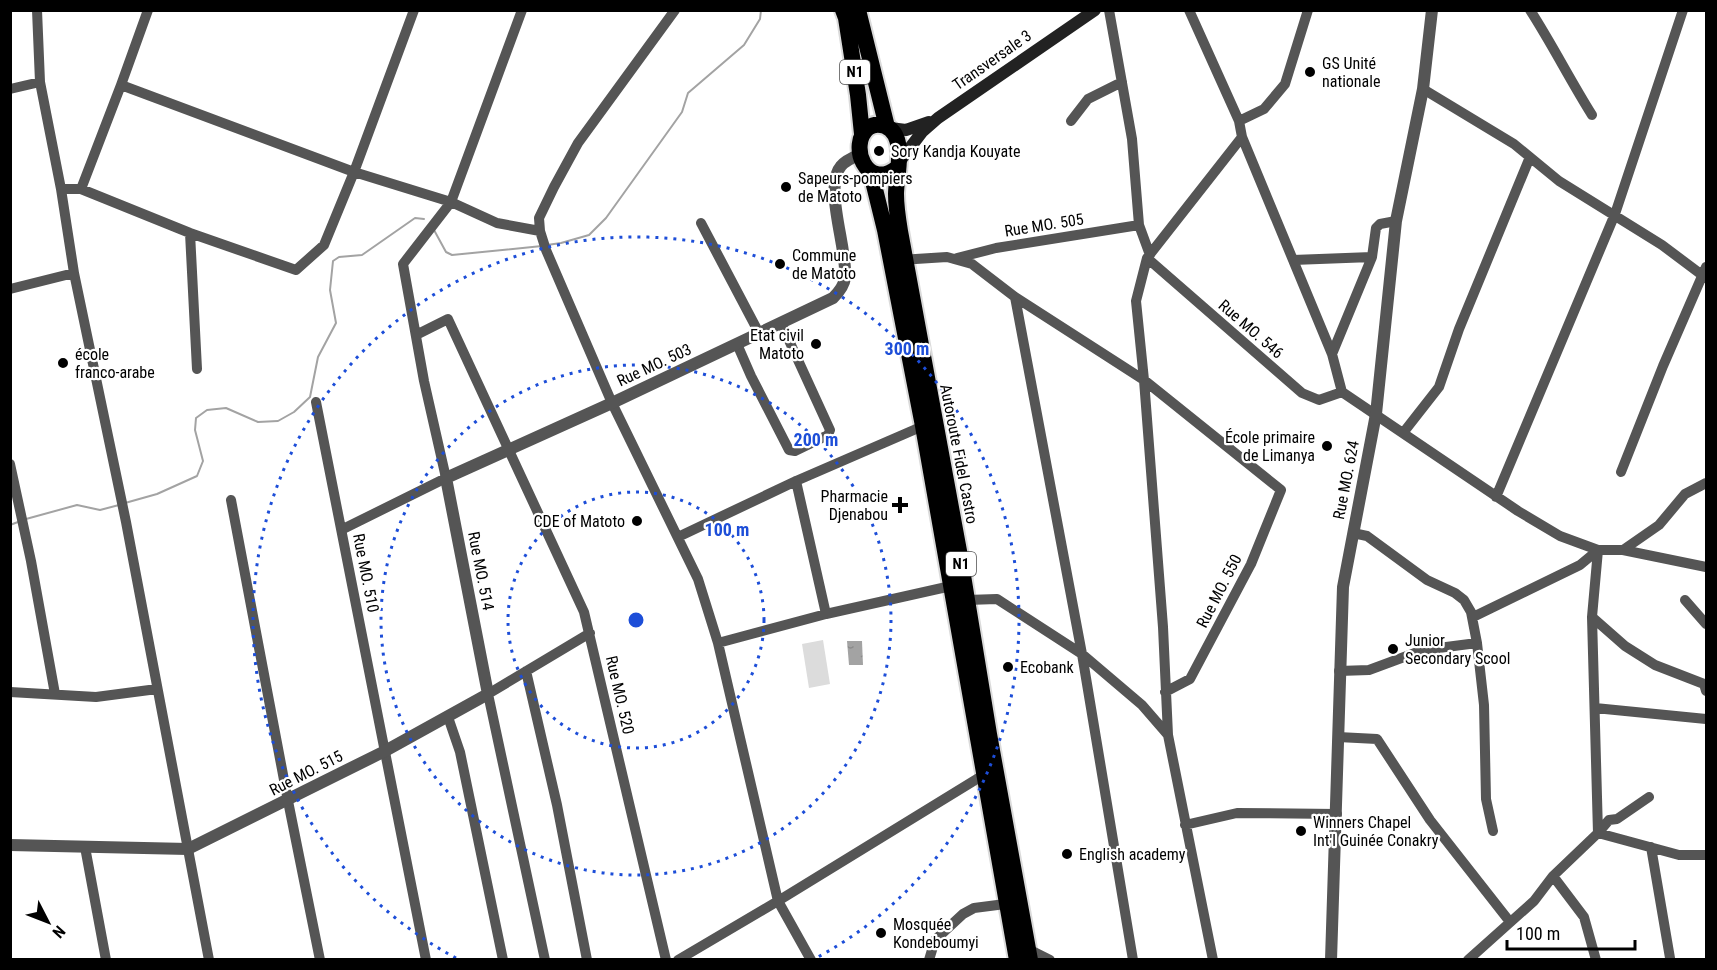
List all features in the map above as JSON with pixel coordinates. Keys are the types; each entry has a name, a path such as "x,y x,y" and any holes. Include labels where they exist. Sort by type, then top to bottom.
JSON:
{"highway":[{"name":"N1","path":"843,10 858,95 862,134"},
{"name":"N1","path":"858,10 889,127"},
{"path":"875,125 889,127 897,139 898,164 890,173 871,173 863,162 861,154 862,134 875,125"},
{"name":"Autoroute Fidel Castro","path":"898,164 898,260 923,426 985,774 1025,956"},
{"name":"Autoroute Fidel Castro","path":"871,173 898,260 967,600 1013,903"}],"main road":[{"name":"Transversale 3","path":"898,164 921,132 938,118 1095,10"},
{"name":"Transversale 3","path":"889,127 906,130 938,118"}],"street":[{"path":"37,10 40,82 61,189 74,273 126,522 209,960"},
{"path":"81,189 148,10"},
{"path":"61,189 81,189 190,232 296,270 324,245 354,172 414,10"},
{"name":"Rue MO. 514","path":"522,10 450,202 403,264 424,381 545,960"},
{"path":"675,10 578,143 539,218 543,240 612,403 698,579 718,643 778,901 811,960"},
{"path":"1109,10 1132,139 1139,225 1149,257"},
{"path":"1189,10 1239,121 1242,137 1332,354 1342,392 1496,497 1560,536 1598,550 1623,550 1707,567"},
{"path":"1239,121 1264,109 1285,84 1308,10"},
{"name":"Rue MO. 624","path":"1331,960 1343,587 1376,414 1396,221 1423,89 1432,10"},
{"path":"1530,10 1550,40 1568,77 1592,115"},
{"path":"1496,497 1615,214 1683,10"},
{"path":"10,89 40,82"},
{"path":"1071,121 1088,99 1122,82"},
{"path":"122,84 354,172 450,202 543,240"},
{"path":"1423,89 1514,144 1559,180 1705,273 1621,472"},
{"path":"1213,960 1168,735 1163,627 1136,301 1149,257 1242,137"},
{"name":"Rue MO. 503","path":"343,529 446,478 612,403 833,298 841,290 845,279 845,264 835,200 835,176 840,166 861,154"},
{"path":"1402,432 1438,387 1459,329 1530,157"},
{"path":"1332,354 1372,258 1376,228 1380,224 1396,221"},
{"path":"701,223 759,333"},
{"name":"Rue MO. 505","path":"954,259 996,248 1139,225"},
{"path":"190,232 197,369"},
{"path":"898,260 947,257 972,264 1016,297 1144,380"},
{"name":"Rue MO. 546","path":"1149,257 1302,393 1319,400 1342,392"},
{"path":"1293,260 1372,258"},
{"path":"10,289 74,273"},
{"path":"1016,297 1082,654 1133,960"},
{"name":"Rue MO. 520","path":"416,335 448,319 584,612 666,960"},
{"path":"737,344 789,450 795,451 828,435 830,430 780,323"},
{"name":"Rue MO. 550","path":"1144,380 1281,490 1251,564 1190,679 1165,692"},
{"name":"Rue MO. 510","path":"316,402 343,529 426,960"},
{"path":"678,537 796,481 923,426"},
{"path":"10,464 55,694"},
{"path":"796,481 826,614"},
{"path":"1623,550 1659,525 1685,494 1707,483"},
{"path":"231,500 320,960"},
{"path":"1353,533 1367,536 1427,580 1455,593 1464,600 1473,617 1484,705 1486,799 1493,831"},
{"path":"1473,617 1580,565 1598,550"},
{"path":"1598,550 1592,617 1598,833"},
{"path":"718,643 826,614 951,586"},
{"path":"967,600 997,600 1082,654 1142,705 1168,735"},
{"path":"1685,600 1707,624"},
{"path":"1592,617 1625,646 1655,665 1705,683"},
{"name":"Rue MO. 515","path":"10,845 188,849 385,751 488,694 590,633"},
{"path":"1339,671 1369,670 1423,650 1477,643"},
{"path":"526,671 557,805 587,960"},
{"path":"10,692 96,697 157,689"},
{"path":"1142,705 1156,709 1166,705"},
{"path":"1595,708 1707,720"},
{"path":"448,717 460,752 503,960"},
{"path":"1338,737 1377,738 1430,820 1510,922"},
{"path":"686,958 985,774"},
{"path":"1468,960 1534,901 1553,876 1609,820 1617,819 1649,797"},
{"path":"1185,825 1237,813 1337,813"},
{"path":"1598,833 1679,855 1707,855"},
{"path":"1651,846 1670,958"},
{"path":"85,847 106,960"},
{"path":"1553,876 1584,917 1596,960"},
{"path":"929,960 935,940 963,914 974,908 1013,903"},
{"path":"1025,956 1050,960"}],"shaded area":[{"path":"823,640 830,684 809,688 802,644"}],"water":[{"path":"847,641 862,641 863,665 849,665"}],"waterway":[{"path":"547,245 589,235 606,218 682,112 688,93 744,45 760,19 761,10"},
{"path":"125,503 157,494 197,476 203,461 195,430 196,418 207,410 226,408 258,422 278,421 294,412 310,397 318,357 336,323 330,290 333,261 339,257 362,255 415,218 424,219"},
{"path":"434,230 446,252 452,255 542,246"},
{"path":"26,519 77,505 100,510 119,505"},
{"path":"10,525 18,522"}],"place":[{"name":"GS Unité nationale","path":"1310,72"},
{"name":"Sory Kandja Kouyate","path":"879,151"},
{"name":"Sapeurs-pompiers de Matoto","path":"786,187"},
{"name":"Commune de Matoto","path":"780,264"},
{"name":"Etat civil Matoto","path":"816,344"},
{"name":"école franco-arabe","path":"63,363"},
{"name":"École primaire de Limanya","path":"1327,446"},
{"name":"Pharmacie Djenabou","path":"900,505"},
{"name":"CDE of Matoto","path":"637,521"},
{"name":"Junior Secondary Scool","path":"1393,649"},
{"name":"Ecobank","path":"1008,667"},
{"name":"Winners Chapel Int'l Guinée Conakry","path":"1301,831"},
{"name":"English academy","path":"1067,854"},
{"name":"Mosquée Kondeboumyi","path":"881,933"}]}
